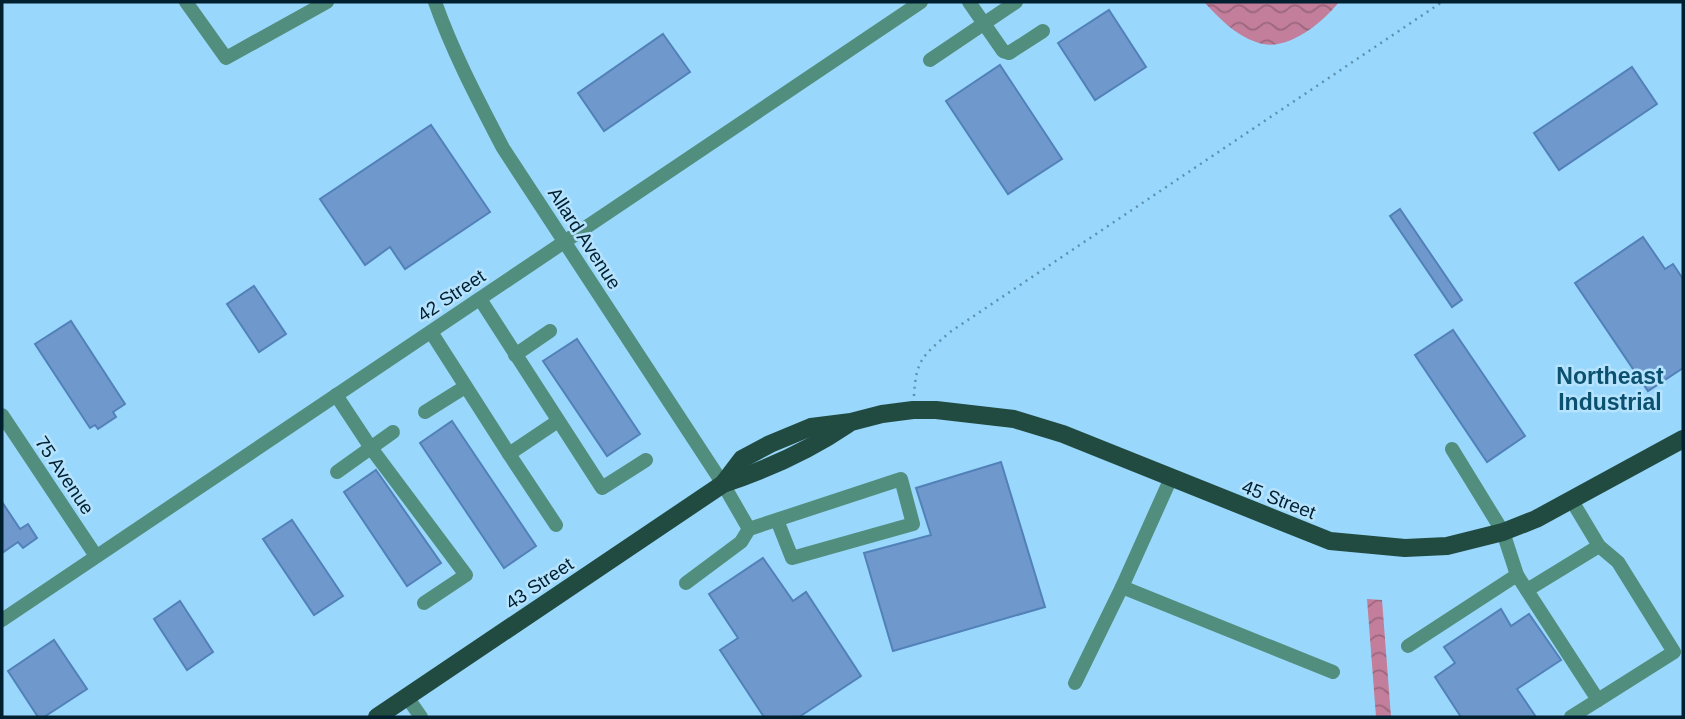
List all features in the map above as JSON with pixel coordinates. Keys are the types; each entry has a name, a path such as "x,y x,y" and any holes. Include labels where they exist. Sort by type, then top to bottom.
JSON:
{"main road":[{"name":"45 Street","path":"723,484 742,459 811,427 851,422 882,414 936,410 1014,419 1063,434 1330,541 1419,548 1447,546 1536,519 1683,439"},
{"name":"43 Street","path":"377,717 723,484"}],"street":[{"path":"186,2 226,58 327,2"},
{"name":"Allard Avenue","path":"435,2 474,93 503,148 723,484 749,529"},
{"name":"42 Street","path":"2,620 921,2"},
{"path":"969,2 1003,51 1009,52 1043,31"},
{"path":"930,61 1016,2"},
{"path":"480,299 602,488 646,460"},
{"path":"515,355 550,331"},
{"path":"431,332 556,525"},
{"path":"425,412 465,387"},
{"path":"336,396 371,448 466,575 424,603"},
{"name":"75 Avenue","path":"2,415 96,556"},
{"path":"509,454 558,421"},
{"path":"337,472 393,432"},
{"path":"1452,449 1503,531 1517,575 1598,700"},
{"path":"1075,683 1171,478"},
{"path":"686,583 741,542 749,529 901,480 913,524 792,558 777,520"},
{"path":"1571,717 1674,652 1618,562 1599,546 1572,501"},
{"path":"1527,590 1599,546"},
{"path":"1408,646 1517,575"},
{"path":"1122,587 1333,672"},
{"path":"407,697 421,717"}],"path":[{"path":"913,410 915,372 925,354 950,332 1442,2"}],"water":[{"path":"1204,2 1339,2 1323,19 1302,34 1279,44 1267,45 1248,39 1234,30"},
{"path":"1367,599 1382,600 1391,717 1376,717"}],"building":[{"path":"1109,10 1146,67 1095,100 1058,43"},
{"path":"663,34 690,72 604,131 578,93"},
{"path":"1000,65 1062,159 1008,194 946,101"},
{"path":"1632,67 1657,104 1559,170 1534,133"},
{"path":"431,125 490,212 405,269 390,247 365,265 320,199"},
{"path":"1400,209 1462,300 1452,307 1390,216"},
{"path":"1643,237 1665,269 1673,264 1683,279 1683,368 1648,391 1575,283"},
{"path":"254,286 286,334 259,352 227,304"},
{"path":"71,321 125,404 113,412 116,417 98,429 95,425 90,428 35,344"},
{"path":"1453,330 1525,436 1487,462 1415,355"},
{"path":"577,339 640,434 607,456 543,361"},
{"path":"452,421 536,546 504,568 420,443"},
{"path":"1001,462 1045,607 893,651 864,553 931,535 916,488"},
{"path":"376,470 441,563 407,586 344,492"},
{"path":"2,502 20,529 28,524 37,538 23,548 18,542 2,553"},
{"path":"292,520 343,596 314,615 263,539"},
{"path":"763,558 793,601 806,592 861,676 799,717 764,717 720,650 738,638 709,594"},
{"path":"180,601 213,652 187,670 154,619"},
{"path":"1501,609 1511,626 1529,614 1561,660 1517,689 1536,717 1461,717 1435,677 1455,663 1444,647"},
{"path":"54,640 87,689 44,717 38,717 8,671"}],"district":[{"name":"Northeast Industrial","path":"1610,389"}]}
